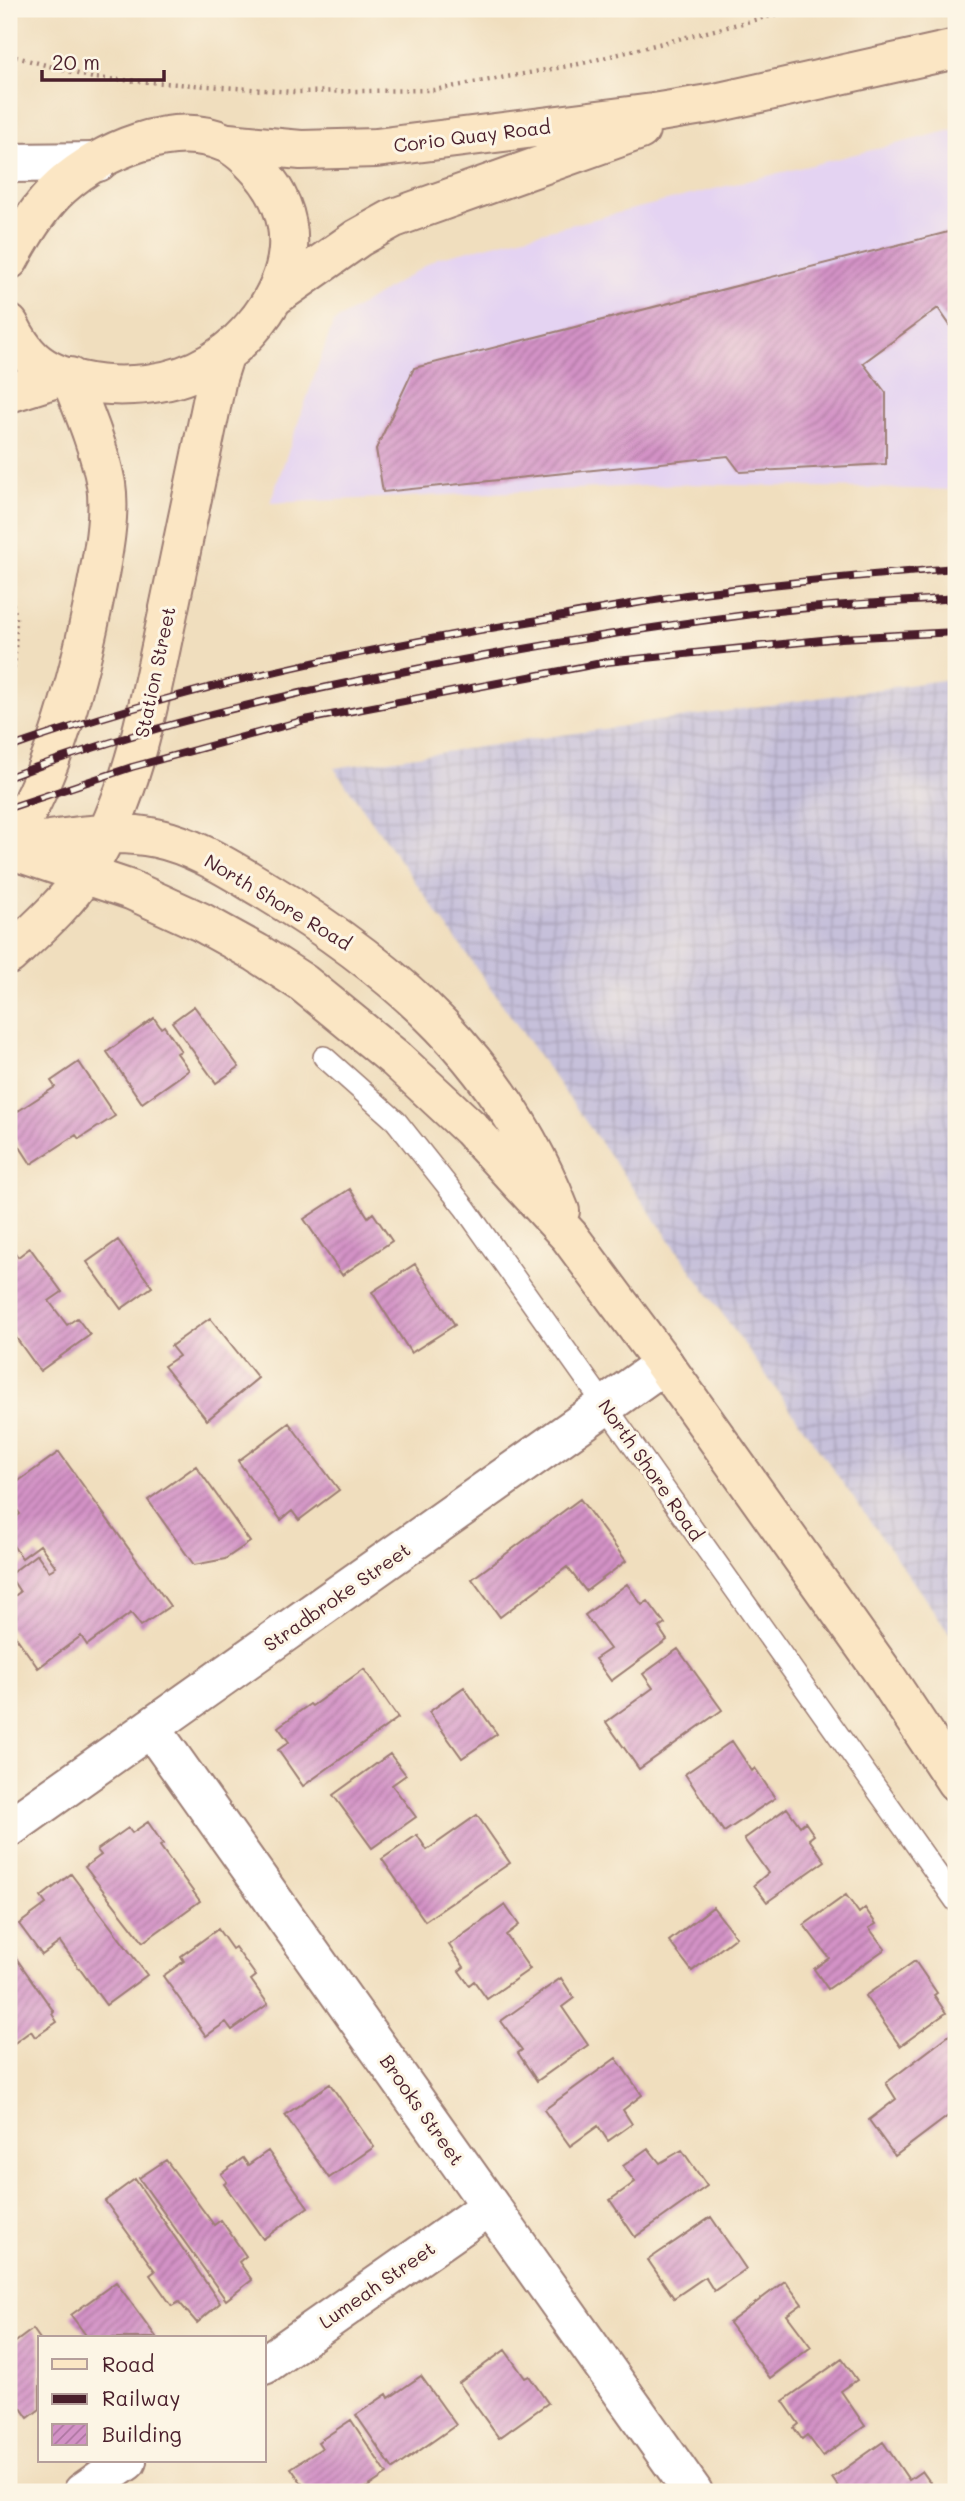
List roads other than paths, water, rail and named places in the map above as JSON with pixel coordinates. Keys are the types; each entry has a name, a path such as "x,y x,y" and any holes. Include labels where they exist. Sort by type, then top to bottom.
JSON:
{"main road":[{"name":"Corio Quay Road","path":"9,260 23,234 47,202 78,174 131,145 169,135 207,137 228,143 301,150 376,148 715,103 956,49"},
{"name":"Corio Quay Road","path":"274,297 358,238 394,218 715,103"},
{"path":"9,324 21,345 34,360 67,377 103,384 126,386 170,381 206,368 225,353 255,325 274,297 282,282 287,261 285,217 274,189 247,157 228,143"},
{"name":"Station Street","path":"9,955 40,926 86,873 106,834 144,733 217,378 225,353"},
{"path":"9,393 67,377"},
{"path":"9,846 35,798 56,741 86,638 105,543 106,486 91,429 67,377"},
{"name":"North Shore Road","path":"9,846 106,834 156,838 186,847 230,869 315,920 372,962 443,1026 479,1066 509,1109 548,1180 569,1236"},
{"name":"North Shore Road","path":"9,846 131,890 201,922 257,953 303,983 396,1059 470,1128 569,1236 664,1364 887,1678 956,1782"}],"street":[{"path":"9,163 98,162"},
{"name":"Stradbroke Street","path":"9,1828 664,1364"},
{"name":"Brooks Street","path":"151,1728 693,2492"},
{"name":"Lumeah Street","path":"266,2364 490,2206"},
{"path":"83,2492 126,2462"}],"lane":[{"name":"North Shore Road","path":"324,1057 396,1121 465,1208 956,1901"}],"railway":[{"path":"9,748 200,690 330,659 461,633 693,594 956,568"},
{"path":"9,777 105,744 203,716 446,663 626,632 761,613 956,598"},
{"path":"9,808 132,767 305,720 607,662 841,638 956,632"}]}
